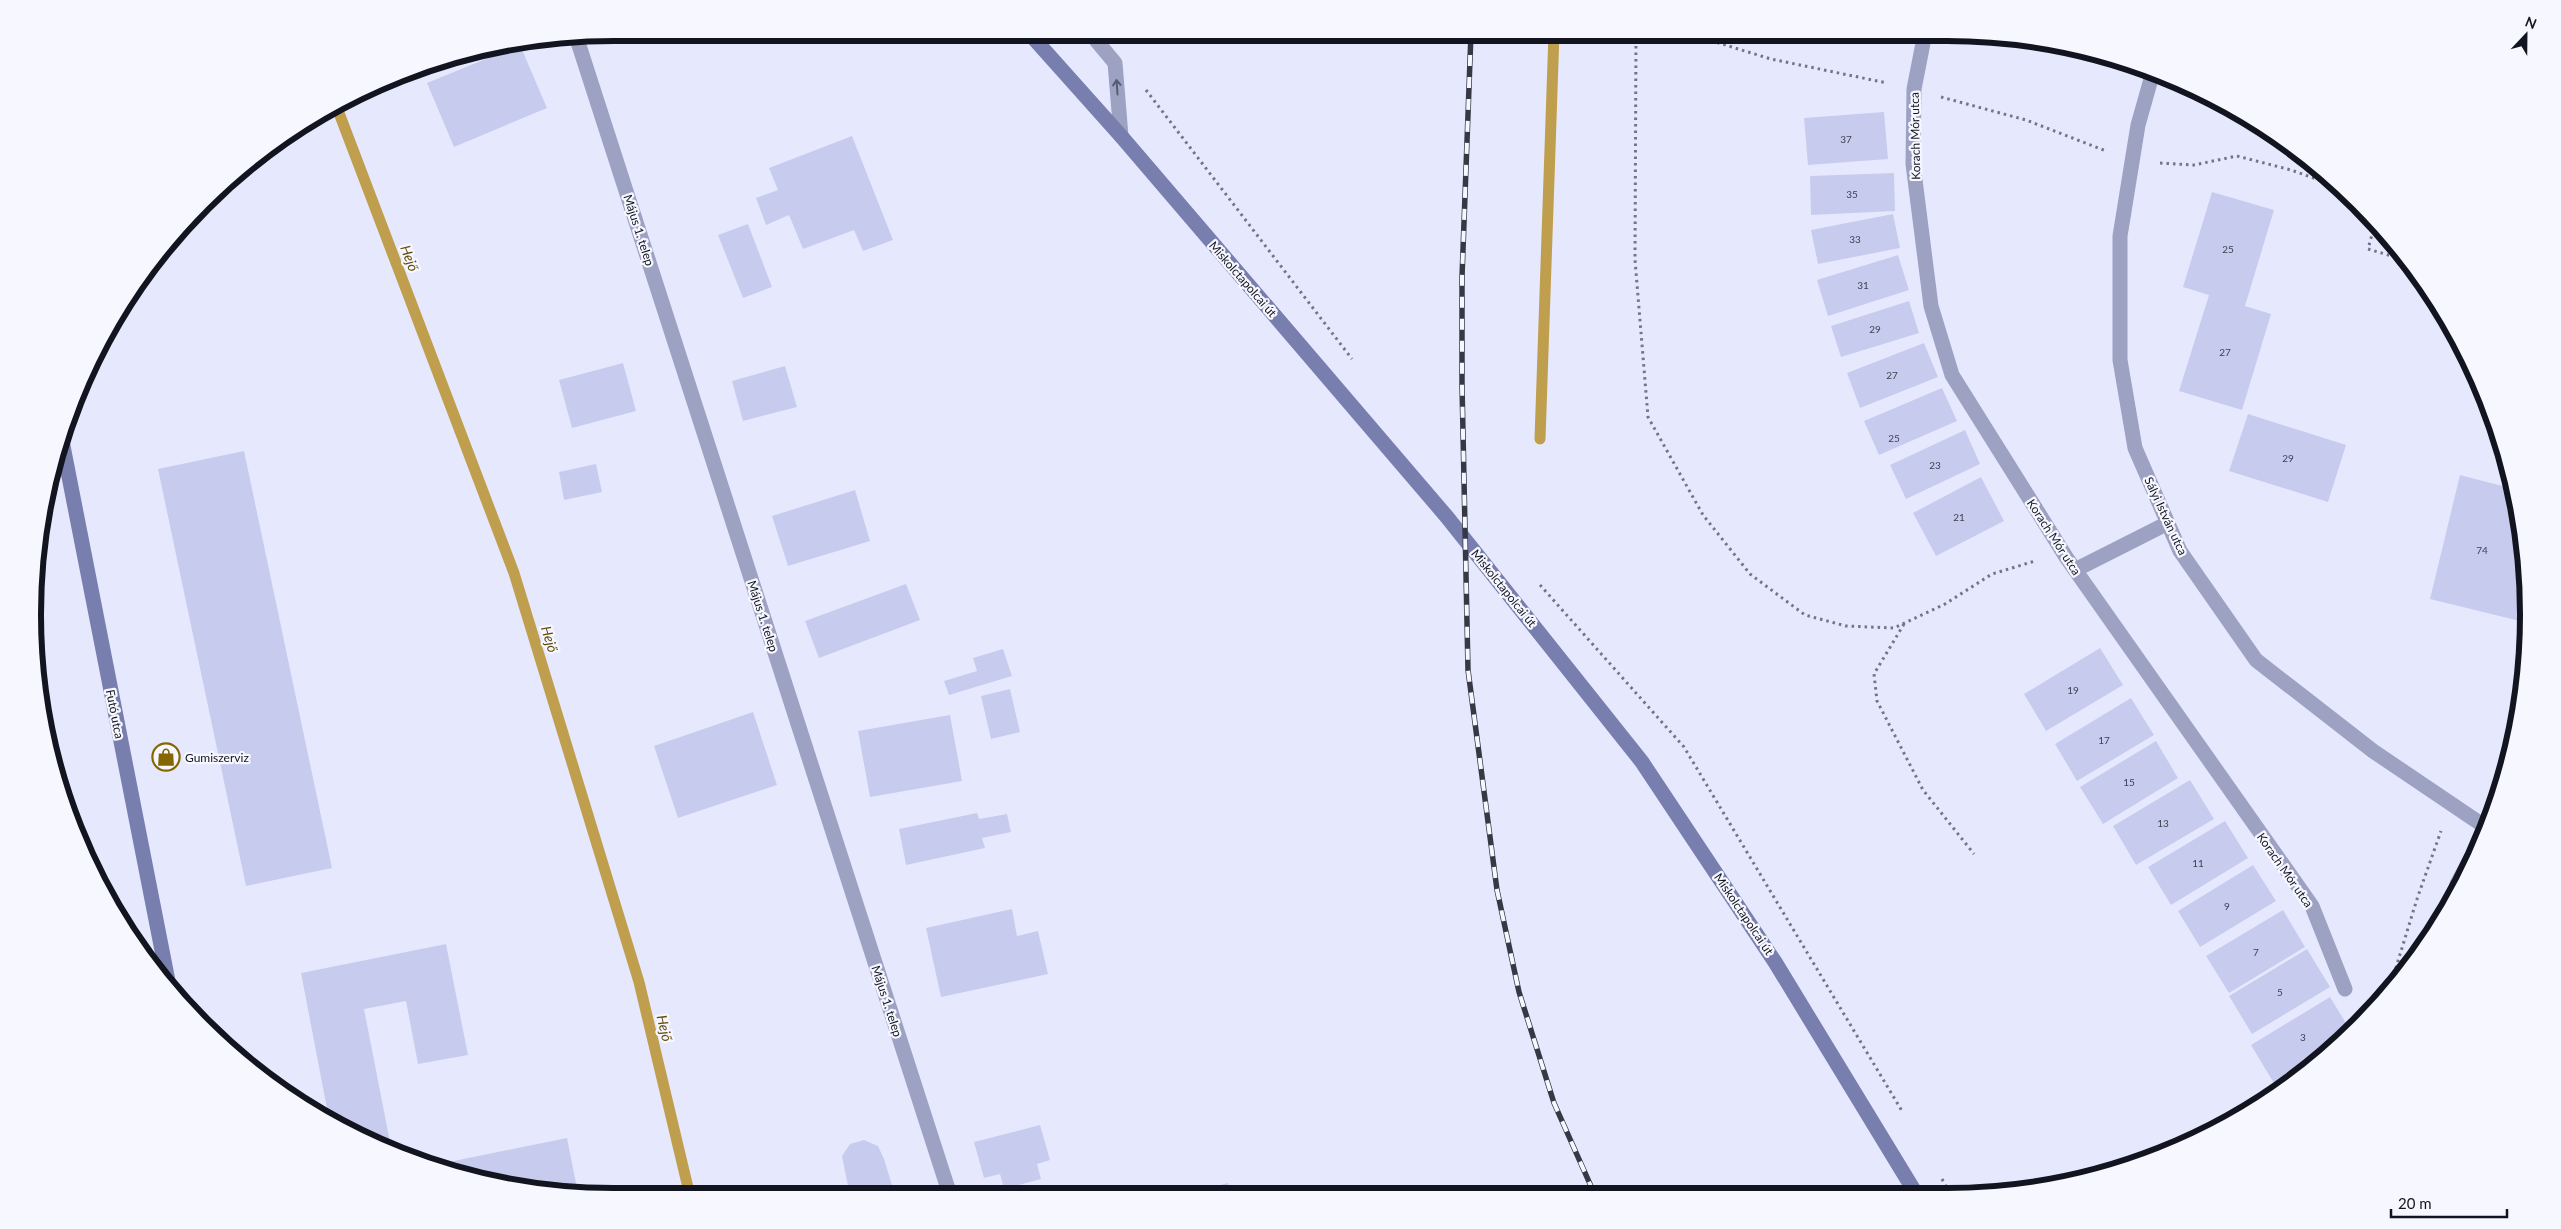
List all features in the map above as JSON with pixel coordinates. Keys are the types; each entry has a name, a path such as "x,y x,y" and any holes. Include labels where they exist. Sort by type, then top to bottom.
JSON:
{"street":[{"name":"Miskolctapolcai út","path":"1037,41 1121,136 1446,517 1642,762 1776,962 1913,1188"},
{"path":"1097,41 1115,63 1121,136"},
{"name":"Korach Mór utca","path":"1923,41 1914,89 1913,164 1931,306 1952,375 2066,557 2312,906 2345,989"},
{"name":"Május 1. telep","path":"578,42 948,1188"},
{"name":"Sályi István utca","path":"2151,79 2138,125 2120,236 2120,360 2135,448 2180,551 2256,660 2329,718 2480,824"},
{"name":"Futó utca","path":"65,454 166,970"},
{"path":"2075,570 2168,523"}],"path":[{"path":"1636,41 1635,260 1648,417 1703,515 1750,574 1805,615 1846,626 1894,628 1944,604 1992,574 2036,561 2066,557"},
{"path":"1714,41 1771,59 1914,89 2026,120 2132,161 2194,165 2237,156 2291,170 2319,180"},
{"path":"2373,232 2368,249 2393,256"},
{"path":"1904,624 1874,674 1877,701 1923,790 1974,854"},
{"path":"2395,970 2417,899 2451,804"}],"building":[{"path":"1886,41 1898,41 1897,44"},
{"path":"522,49 547,108 454,147 427,83 503,52"},
{"path":"1884,112 1888,159 1808,165 1804,118"},
{"path":"852,136 893,240 863,251 854,230 803,249 789,215 766,225 756,198 778,190 769,168"},
{"path":"1894,173 1895,211 1811,215 1810,176"},
{"path":"2212,192 2274,210 2245,306 2271,314 2242,410 2179,391 2209,295 2183,287"},
{"path":"1893,214 1900,248 1818,264 1811,230"},
{"path":"748,224 772,287 743,298 718,235"},
{"path":"1898,255 1909,290 1828,316 1817,280"},
{"path":"1909,301 1919,333 1841,357 1831,326"},
{"path":"1924,343 1938,377 1860,408 1847,373"},
{"path":"623,363 636,411 572,428 559,380"},
{"path":"785,366 797,407 743,421 732,381"},
{"path":"1942,388 1957,421 1879,455 1864,421"},
{"path":"2248,414 2346,445 2328,502 2229,471"},
{"path":"1965,430 1980,464 1906,499 1890,465"},
{"path":"244,451 332,868 246,886 158,469"},
{"path":"596,464 602,492 564,500 559,472"},
{"path":"2460,475 2505,487 2515,540 2519,577 2520,621 2430,599"},
{"path":"1981,477 2004,521 1936,556 1913,513"},
{"path":"855,490 870,541 788,566 772,516"},
{"path":"906,584 920,620 819,658 805,621"},
{"path":"2100,648 2123,685 2046,731 2024,694"},
{"path":"1003,649 1012,676 949,695 944,681 977,671 973,658"},
{"path":"1010,689 1020,732 991,739 981,696"},
{"path":"2131,698 2154,735 2077,781 2055,744"},
{"path":"753,712 777,785 678,818 654,746"},
{"path":"950,715 962,781 870,797 858,731"},
{"path":"2156,741 2178,778 2103,824 2080,787"},
{"path":"2190,780 2214,819 2136,865 2113,826"},
{"path":"977,813 979,819 1007,814 1011,832 982,838 985,848 906,865 899,829"},
{"path":"2225,821 2248,858 2171,905 2148,867"},
{"path":"2253,865 2276,901 2200,947 2178,911"},
{"path":"1012,909 1017,936 1038,931 1048,974 941,997 926,928"},
{"path":"2283,910 2305,947 2229,993 2206,956"},
{"path":"446,944 468,1055 418,1064 406,1001 364,1009 390,1142 327,1111 301,973"},
{"path":"2307,949 2330,987 2252,1034 2229,996"},
{"path":"2330,997 2347,1025 2274,1084 2251,1045"},
{"path":"1040,1125 1050,1160 1037,1164 1041,1179 1004,1188 1000,1174 984,1178 974,1142"},
{"path":"567,1138 577,1187 503,1177 447,1162"},
{"path":"864,1140 878,1146 893,1188 848,1188 842,1156 850,1144"},
{"path":"1228,1183 1229,1188 1209,1188"}],"waterway":[{"path":"1540,439 1554,41"},
{"name":"Hejő","path":"339,112 514,573 639,982 688,1188"}],"railway":[{"path":"1471,41 1462,277 1462,385 1468,670 1497,890 1519,992 1554,1103 1592,1188"}],"place":[{"name":"Gumiszerviz","path":"166,757"}]}
